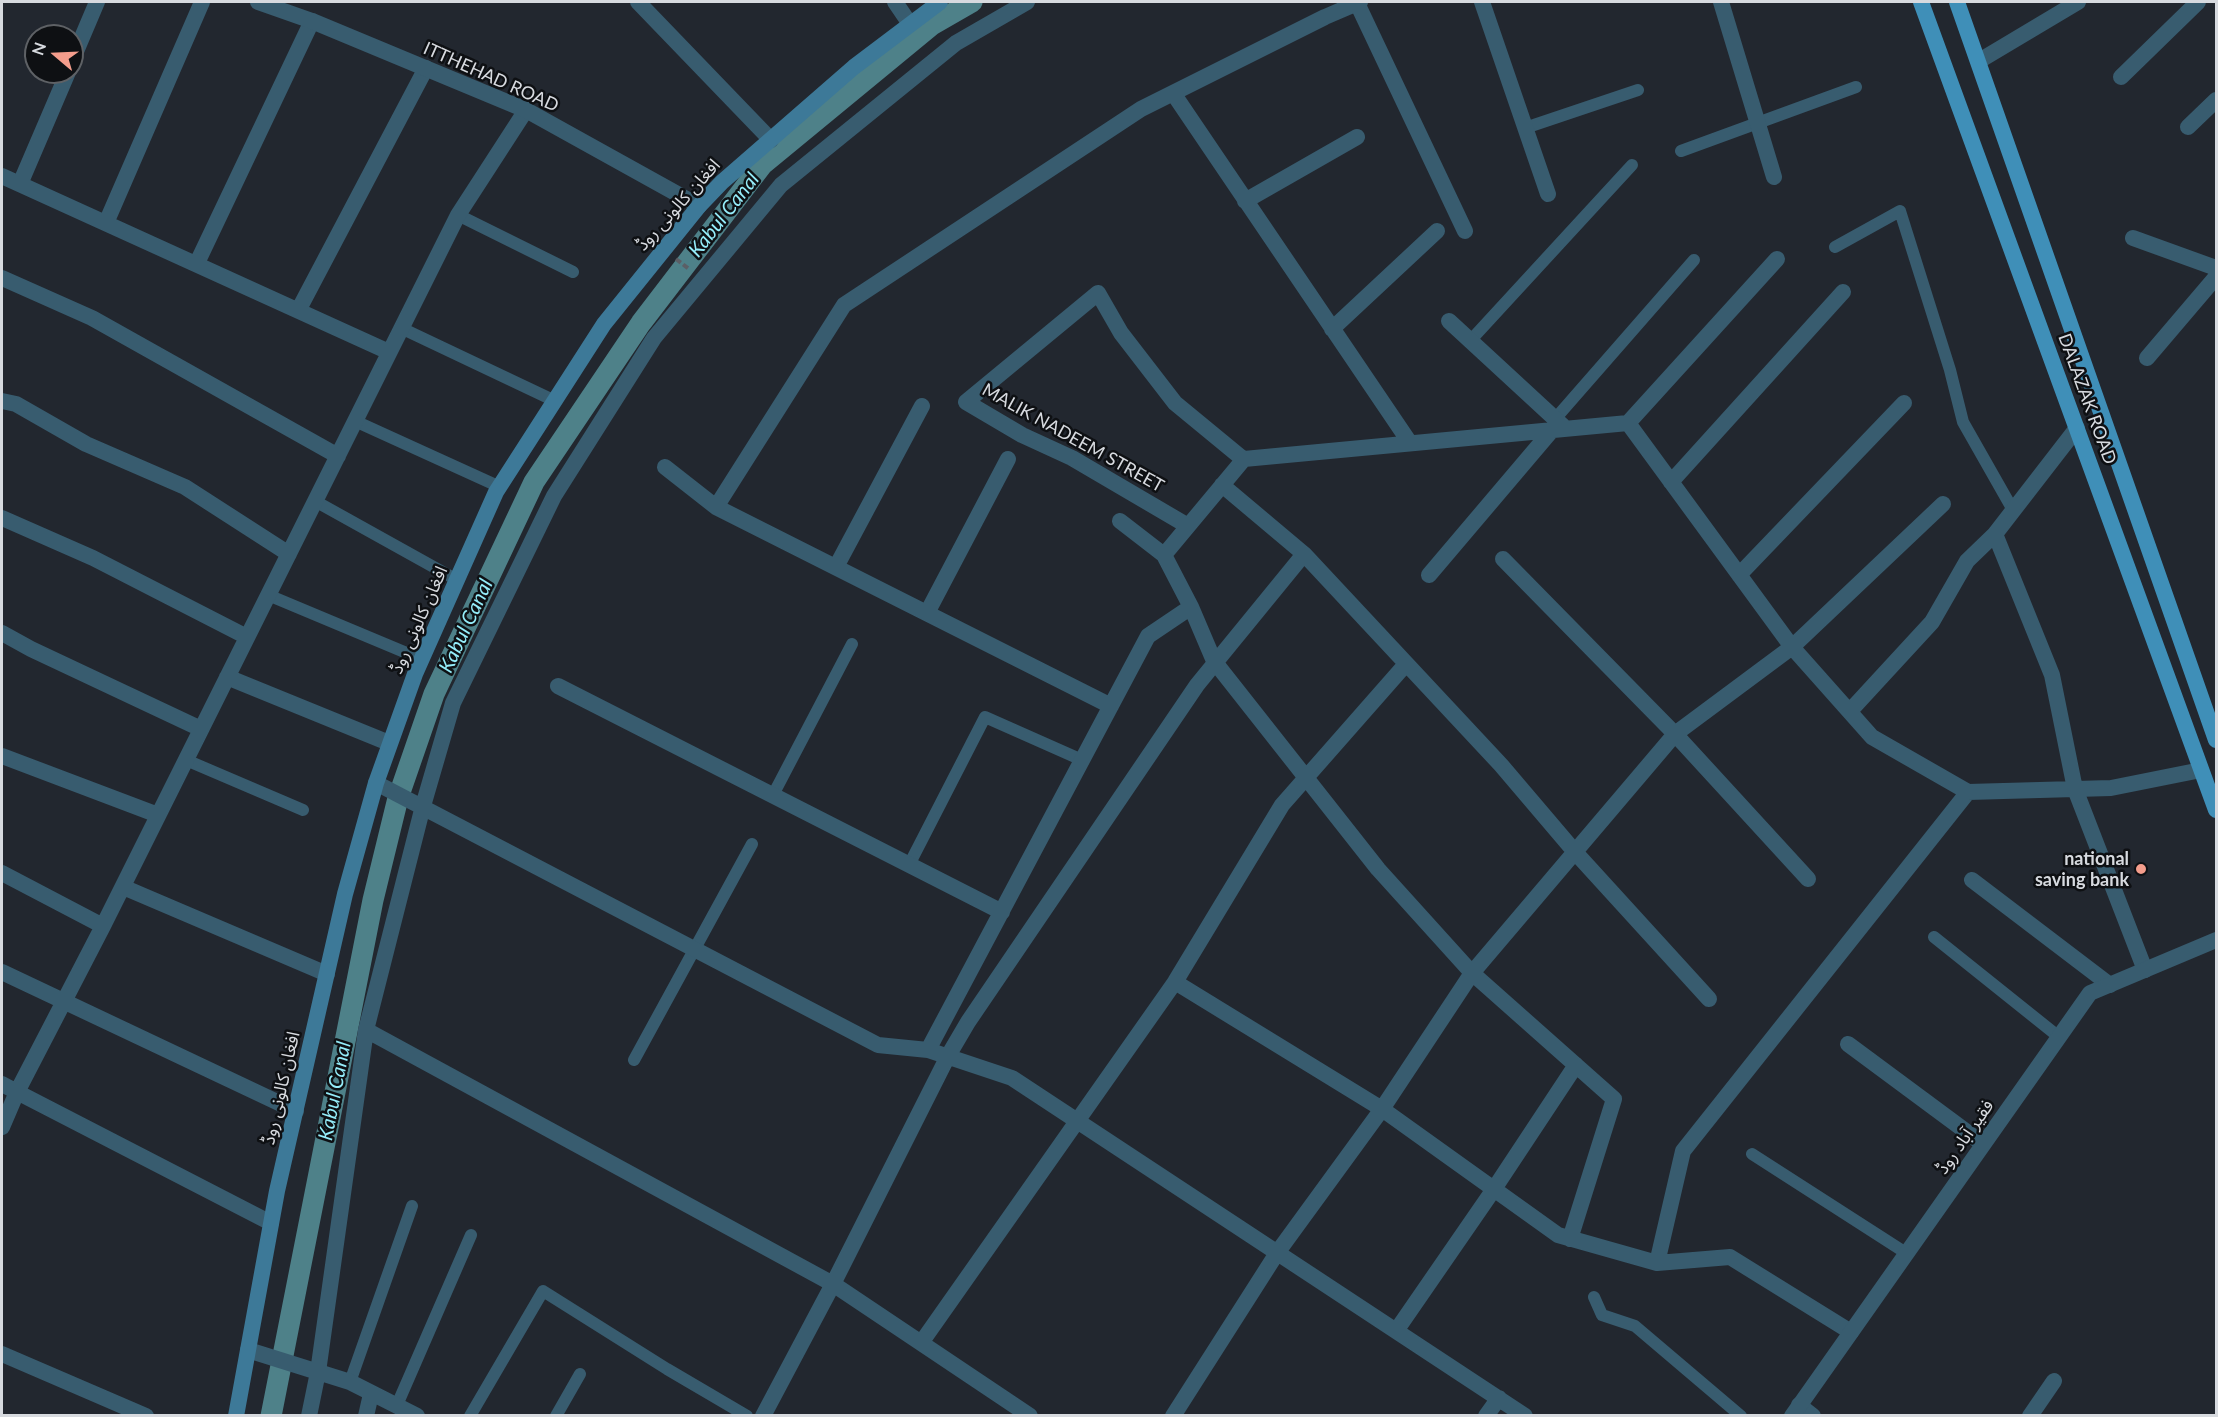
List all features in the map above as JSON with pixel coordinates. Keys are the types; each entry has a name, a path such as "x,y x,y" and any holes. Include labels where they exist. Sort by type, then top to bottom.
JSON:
{"main road":[{"name":"افغان کالونی روڈ","path":"236,1416 255,1351 271,1222 345,894 380,785 389,743 422,659 500,487 604,324 699,206 722,182 854,67 940,2"},
{"name":"DALAZAK ROAD","path":"1921,2 2217,810"},
{"name":"DALAZAK ROAD","path":"1957,2 2217,740"},
{"path":"2078,432 2107,426"}],"street":[{"path":"84,33 97,2"},
{"path":"106,223 202,2"},
{"name":"ITTHEHAD ROAD","path":"258,2 312,21 526,110 699,206"},
{"path":"638,2 771,140"},
{"path":"895,2 910,24"},
{"path":"309,1416 313,1371 366,1030 420,804 453,703 555,496 654,338 781,185 956,43 1027,2"},
{"path":"716,507 844,305 1141,109 1325,16 1358,2 1466,231"},
{"path":"1482,2 1548,194"},
{"path":"1721,2 1774,177"},
{"path":"1979,61 2078,2"},
{"path":"2121,77 2198,2"},
{"path":"197,263 312,21"},
{"path":"299,309 426,68"},
{"path":"20,184 63,84"},
{"path":"1173,93 1410,443"},
{"path":"2188,127 2217,100"},
{"path":"2,1127 17,1092 123,887 458,215 526,110"},
{"path":"1245,201 1357,137"},
{"path":"2,176 299,309 389,352"},
{"path":"1332,329 1437,231"},
{"path":"2133,238 2217,268"},
{"path":"1164,555 1243,459 1558,426 1628,423 1777,260"},
{"path":"2147,358 2217,277"},
{"path":"2,278 92,318 338,456"},
{"path":"1671,482 1843,292"},
{"name":"MALIK NADEEM STREET","path":"1188,526 1081,464 1022,435 966,402 1098,293 1120,333 1175,403 1243,459"},
{"path":"1449,321 1558,426"},
{"path":"2,401 16,404 86,444 185,488 288,554"},
{"path":"1739,575 1904,403"},
{"path":"836,567 922,406"},
{"path":"1628,423 1792,647 1872,737 1968,792 2111,788 2201,770"},
{"path":"1429,575 1558,426"},
{"path":"1850,711 1932,622 1967,561 1995,534 2078,432"},
{"path":"927,613 1008,459"},
{"path":"665,467 716,507 1111,706"},
{"path":"1222,485 1304,554 1501,765 1575,852 1709,999"},
{"path":"1173,1416 1276,1253 1382,1109 1472,973 1675,734 1792,647 1943,504"},
{"path":"2,518 93,558 247,637"},
{"path":"1120,521 1164,555 1215,661 1378,868 1472,973 1614,1099 1570,1239"},
{"path":"1995,534 2052,675 2075,789 2145,970"},
{"path":"763,1416 833,1284 948,1056 974,1013 1215,661 1304,554"},
{"path":"1503,559 1675,734 1808,879"},
{"path":"928,1050 1148,636 1191,607"},
{"path":"2,633 201,729"},
{"path":"921,1343 1175,982 1282,805 1406,663"},
{"path":"227,677 389,743"},
{"path":"558,686 1002,912"},
{"path":"2,756 158,815"},
{"path":"380,785 878,1045 928,1050 1012,1078 1525,1416"},
{"path":"1657,1263 1683,1151 1968,792"},
{"path":"2,873 103,926"},
{"path":"1972,880 2110,985"},
{"path":"123,887 327,974"},
{"name":"فقیر آباد روڈ","path":"1802,1412 1851,1332 2090,993 2217,940"},
{"path":"2,972 296,1111"},
{"path":"1175,982 1382,1109 1558,1235 1657,1263 1730,1257 1851,1332"},
{"path":"366,1030 833,1284 1030,1416"},
{"path":"1848,1044 1983,1144"},
{"path":"1396,1331 1494,1190 1576,1065"},
{"path":"2,1084 271,1222"},
{"path":"255,1351 350,1382 417,1416"},
{"path":"2,1354 146,1416"},
{"path":"2030,1416 2054,1381"},
{"path":"366,1416 371,1394"},
{"path":"1486,1416 1499,1398"}],"lane":[{"path":"1681,151 1856,87"},
{"path":"1525,128 1638,90"},
{"path":"1470,341 1632,165"},
{"path":"1835,247 1900,211 1950,370 1963,422 2013,510"},
{"path":"458,215 573,272"},
{"path":"1558,426 1694,260"},
{"path":"401,328 555,401"},
{"path":"355,421 500,487"},
{"path":"315,501 457,580"},
{"path":"268,595 422,659"},
{"path":"774,795 852,644"},
{"path":"909,865 985,717 1082,760"},
{"path":"186,760 303,810"},
{"path":"634,1060 752,844"},
{"path":"1934,937 2059,1037"},
{"path":"1752,1154 1906,1253"},
{"path":"350,1382 412,1206"},
{"path":"397,1405 471,1235"},
{"path":"470,1416 543,1291 747,1416"},
{"path":"1594,1297 1602,1315 1635,1326 1741,1416"},
{"path":"556,1416 580,1374"}],"path":[{"path":"663,249 702,279"}],"waterway":[{"name":"Kabul Canal","path":"271,1416 373,900 398,798 434,694 534,482 641,323 762,165 932,25 972,2"}],"place":[{"name":"national saving bank","path":"2141,869"}]}
